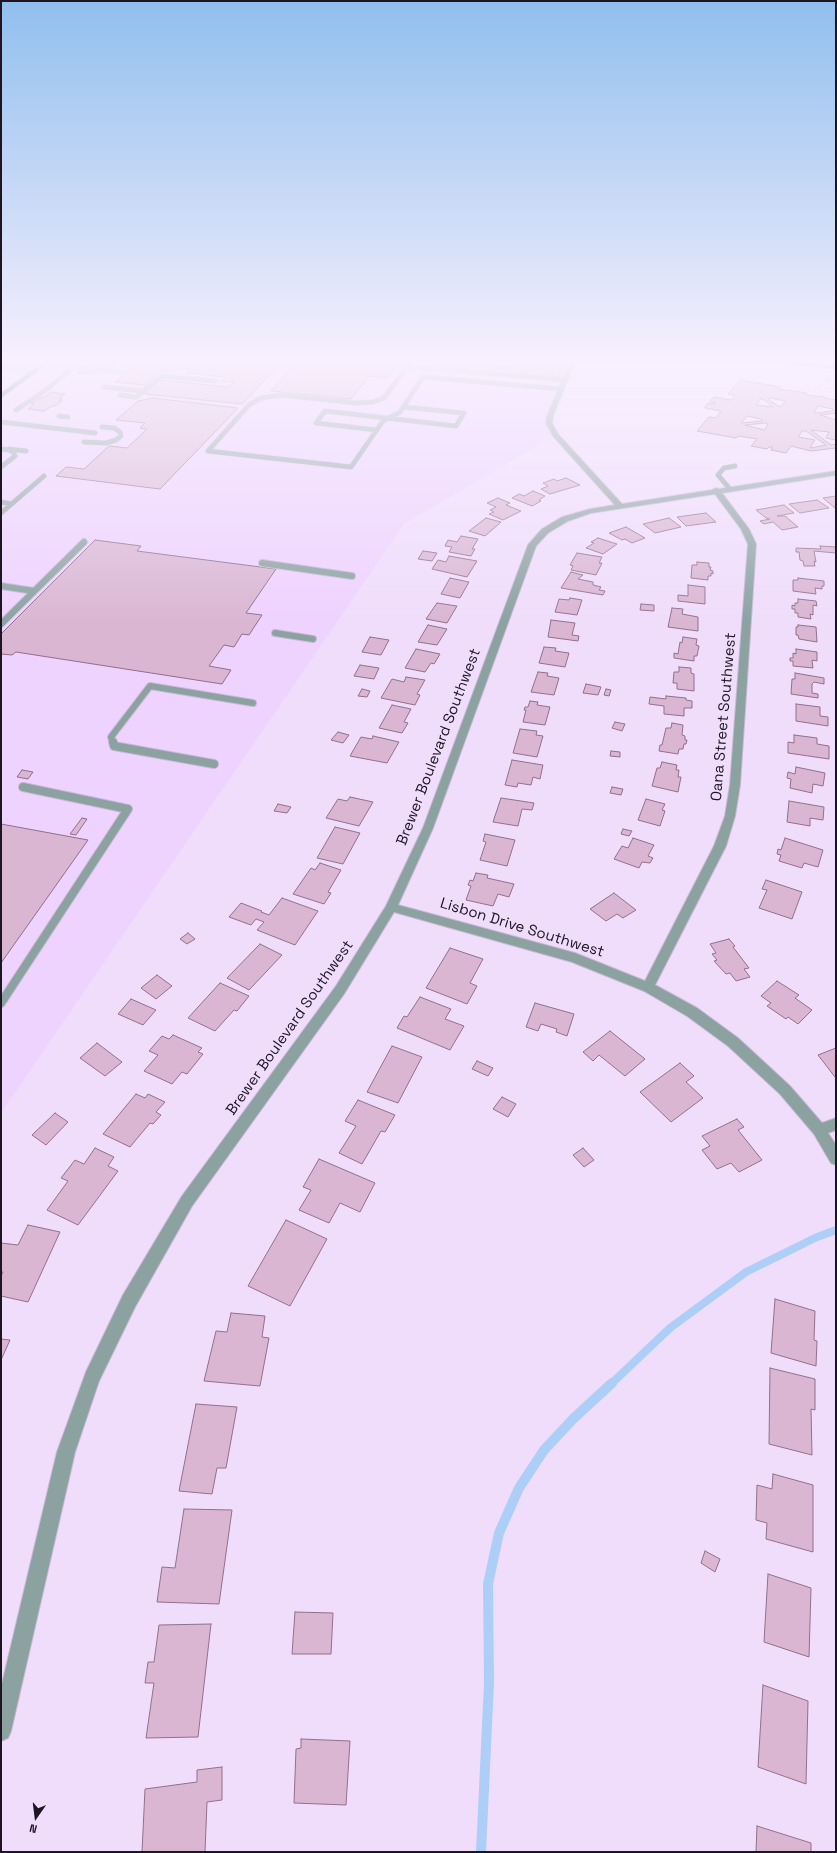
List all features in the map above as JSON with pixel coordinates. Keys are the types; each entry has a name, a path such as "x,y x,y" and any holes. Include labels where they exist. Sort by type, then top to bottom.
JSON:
{"street":[{"path":"568,449 620,505"},
{"name":"Brewer Boulevard Southwest","path":"1,1732 66,1452 92,1378 129,1300 187,1201 340,990 391,907 428,828 532,545 545,531 565,519 590,511 716,490 836,473"},
{"name":"Oana Street Southwest","path":"648,987 720,846 730,816 735,785 752,544 745,529 716,490"},
{"name":"Lisbon Drive Southwest","path":"391,907 575,958 648,987 692,1012 733,1042 785,1090 819,1130 836,1158"},
{"path":"819,1130 836,1124"}],"lane":[{"path":"2,470 15,456 13,452 5,449"},
{"path":"7,449 26,451"},
{"path":"209,449 208,451 351,467 363,449"},
{"path":"729,488 718,475 724,468 735,466"},
{"path":"1,513 44,476"},
{"path":"1,502 11,504"},
{"path":"1,624 84,542"},
{"path":"262,563 352,576"},
{"path":"1,586 34,592"},
{"path":"275,634 313,639"},
{"path":"214,764 114,746 111,736 150,686 253,703"},
{"path":"1,1003 128,809 23,787"}],"shaded area":[{"path":"1,449 531,449 404,524 1,1113"}],"building":[{"path":"105,449 198,449 160,489 56,476 66,467 84,469"},
{"path":"771,449 789,449 786,453"},
{"path":"805,449 824,449 811,451"},
{"path":"566,478 580,485 550,494 541,489 548,486 543,483 554,479 557,481"},
{"path":"533,491 545,496 539,500 541,501 532,506 512,498 519,494 524,496"},
{"path":"836,496 835,508 823,498"},
{"path":"498,498 510,503 506,505 521,511 503,520 489,514 494,512 490,510 496,507 487,503"},
{"path":"817,500 829,508 800,513 789,504"},
{"path":"784,505 794,513 777,516 785,516 798,527 782,530 773,522 764,524 760,521 770,519 766,518 756,510"},
{"path":"706,513 716,522 686,526 677,517"},
{"path":"486,518 501,522 485,536 469,531"},
{"path":"669,518 681,527 655,533 643,524"},
{"path":"626,527 645,538 632,543 625,539 622,540 609,533"},
{"path":"461,536 478,539 472,549 475,549 471,556 449,552 452,547 445,546 448,540 457,542"},
{"path":"598,538 617,544 603,554 586,548 594,543 591,542"},
{"path":"95,540 141,546 137,551 276,569 246,613 262,615 249,635 242,634 234,647 224,645 209,666 231,670 222,684 16,652 12,655 1,654 1,634"},
{"path":"820,546 836,547 836,553 814,551 816,562 814,561 815,566 804,566 803,561 800,560 799,552 796,552 796,548 821,549"},
{"path":"423,551 437,553 432,561 418,559"},
{"path":"577,553 602,557 599,563 602,563 596,575 571,570 573,566 570,565"},
{"path":"449,556 477,561 467,577 432,569 438,560 446,562"},
{"path":"697,562 709,563 709,567 711,567 710,570 713,571 713,574 711,573 711,576 708,576 708,580 691,578 692,565 697,565"},
{"path":"571,572 583,575 578,579 593,582 593,585 601,587 599,590 605,591 603,595 561,588"},
{"path":"450,578 469,582 460,598 441,594"},
{"path":"798,578 824,581 824,586 822,586 822,589 815,588 816,594 793,591 793,580 798,580"},
{"path":"688,585 705,587 705,604 678,601 678,595 688,596"},
{"path":"570,598 582,600 577,615 555,612 559,599 569,600"},
{"path":"798,599 816,601 817,606 813,605 813,615 810,614 811,619 798,617 798,613 795,613 795,609 792,609 792,605 795,606 795,603 798,603"},
{"path":"437,603 457,606 447,623 426,619"},
{"path":"641,604 654,605 654,611 640,610"},
{"path":"672,608 683,609 682,614 698,617 698,631 668,627"},
{"path":"551,620 575,623 572,635 579,636 578,641 548,637"},
{"path":"428,625 447,629 437,645 418,642"},
{"path":"798,625 816,627 817,642 799,639 798,635 796,635 796,627 798,627"},
{"path":"370,637 389,640 381,655 362,652"},
{"path":"683,637 697,639 696,645 699,646 697,656 694,656 694,661 674,658 674,653 678,654 680,642 682,643"},
{"path":"544,647 556,648 555,651 569,653 565,667 539,663"},
{"path":"416,649 440,654 434,664 431,663 425,672 405,668"},
{"path":"796,649 817,652 817,661 812,660 813,668 793,666 793,661 790,661 790,658 793,658 793,653 796,654"},
{"path":"360,665 379,668 374,679 354,676"},
{"path":"679,667 691,668 691,673 694,674 694,691 677,689 677,683 673,683 674,672 679,672"},
{"path":"538,672 548,673 547,676 559,678 554,695 531,692"},
{"path":"795,673 824,678 824,684 814,682 812,684 812,693 818,694 818,698 791,694 792,679 795,679"},
{"path":"406,677 425,680 417,694 420,695 415,705 381,698 392,679 404,682"},
{"path":"586,684 601,687 598,695 583,693"},
{"path":"362,689 370,691 367,697 358,696"},
{"path":"606,689 611,690 609,696 604,695"},
{"path":"666,696 686,698 686,700 692,701 692,708 684,708 684,716 664,714 664,706 649,704 650,697 666,699"},
{"path":"530,701 538,702 537,705 550,707 545,725 523,722 526,710 524,710 525,707 528,707"},
{"path":"796,704 820,707 820,716 828,717 828,726 796,721"},
{"path":"392,705 411,709 404,722 408,723 402,733 379,728"},
{"path":"615,722 625,724 622,731 612,728"},
{"path":"672,723 683,725 682,735 685,736 685,740 687,740 683,749 679,749 678,754 659,751 666,728 671,728"},
{"path":"520,729 537,731 536,735 543,736 537,757 513,753"},
{"path":"338,732 349,735 343,743 331,740"},
{"path":"794,735 817,738 817,744 829,746 829,759 788,753 788,742 794,743"},
{"path":"373,736 399,742 387,763 350,756 361,737 372,739"},
{"path":"611,751 620,752 620,757 610,756"},
{"path":"512,760 543,765 540,779 533,777 531,785 518,783 517,787 505,785"},
{"path":"662,762 677,765 676,770 679,770 678,777 681,777 678,792 652,786 657,768 660,768"},
{"path":"796,767 825,773 823,786 813,784 812,793 790,788 791,779 787,778 788,772 795,774"},
{"path":"22,770 33,772 28,779 17,777"},
{"path":"612,787 623,789 621,795 610,793"},
{"path":"350,797 373,802 359,826 326,818 338,799 347,801"},
{"path":"501,798 534,803 532,810 522,809 518,826 493,822"},
{"path":"646,799 665,804 662,810 665,811 660,826 638,820"},
{"path":"789,801 824,807 823,820 810,818 810,826 787,822"},
{"path":"278,804 291,807 287,813 274,811"},
{"path":"82,818 87,819 76,835 70,834"},
{"path":"1,824 88,840 1,963"},
{"path":"335,827 360,833 343,864 317,858"},
{"path":"623,829 632,831 629,836 621,834"},
{"path":"485,834 515,840 507,866 480,860 486,842 483,841"},
{"path":"633,838 654,845 648,856 653,858 650,863 642,862 639,868 614,859 622,846 628,848"},
{"path":"785,838 823,850 818,867 804,863 802,868 779,861 781,855 777,854 778,849 781,850"},
{"path":"320,863 341,870 328,892 331,893 324,904 293,894 311,868 315,870"},
{"path":"476,873 488,875 487,878 514,884 509,897 498,894 493,906 466,900 471,886 468,885 470,880 473,881"},
{"path":"766,880 802,892 792,919 759,908 767,890 762,889"},
{"path":"614,893 636,910 623,918 617,914 606,921 590,909"},
{"path":"282,898 318,911 295,945 257,930 264,922 256,919 251,925 229,917 241,903 269,915"},
{"path":"188,933 195,939 187,944 180,939"},
{"path":"729,939 735,946 733,947 749,968 744,969 750,977 736,981 730,973 726,974 714,961 717,960 712,954 716,953 710,944"},
{"path":"260,944 282,955 249,990 227,978"},
{"path":"450,948 483,959 470,983 477,986 467,1004 426,988"},
{"path":"157,975 172,986 156,999 141,988"},
{"path":"777,981 799,995 795,998 812,1010 798,1024 788,1017 786,1019 767,1006 771,1003 761,996"},
{"path":"220,983 249,996 237,1011 234,1010 215,1031 188,1018"},
{"path":"420,997 451,1009 445,1019 464,1026 450,1050 397,1028 404,1016 407,1017"},
{"path":"131,999 156,1010 143,1025 118,1014"},
{"path":"535,1003 574,1014 567,1036 556,1032 557,1029 541,1024 538,1031 526,1027"},
{"path":"610,1031 645,1059 625,1076 599,1055 593,1061 583,1052"},
{"path":"173,1035 202,1048 198,1052 203,1054 187,1074 182,1072 172,1084 144,1071 158,1055 149,1051 162,1036 169,1039"},
{"path":"97,1043 122,1062 105,1076 80,1058"},
{"path":"392,1046 422,1057 398,1103 367,1092"},
{"path":"836,1048 836,1076 835,1077 818,1055"},
{"path":"477,1061 493,1068 488,1076 472,1069"},
{"path":"680,1063 694,1076 686,1082 703,1098 671,1122 640,1092"},
{"path":"136,1094 145,1098 148,1094 165,1102 156,1112 161,1115 153,1124 150,1123 130,1147 103,1134"},
{"path":"502,1097 516,1104 508,1117 493,1109"},
{"path":"358,1100 395,1115 385,1132 381,1131 362,1164 339,1153 356,1126 345,1121"},
{"path":"55,1113 68,1122 46,1145 32,1135"},
{"path":"737,1119 744,1127 738,1130 762,1160 739,1172 731,1163 717,1169 702,1150 710,1146 702,1136"},
{"path":"95,1148 114,1157 108,1166 118,1171 78,1225 47,1210 68,1181 61,1178 75,1160 84,1164"},
{"path":"583,1148 594,1160 584,1167 573,1155"},
{"path":"319,1159 375,1183 360,1212 340,1203 329,1223 299,1210 311,1190 303,1187"},
{"path":"286,1220 327,1239 290,1306 248,1286"},
{"path":"28,1225 60,1232 28,1302 1,1296 1,1276 3,1272 1,1272 1,1243 18,1245"},
{"path":"775,1299 815,1311 814,1340 817,1341 816,1366 771,1353"},
{"path":"231,1313 265,1316 262,1337 269,1338 260,1386 204,1381 216,1331 227,1332"},
{"path":"1,1339 10,1340 1,1360"},
{"path":"770,1368 815,1379 815,1410 811,1409 812,1455 769,1444"},
{"path":"196,1404 237,1407 226,1468 217,1468 212,1494 179,1491"},
{"path":"773,1474 813,1485 813,1552 766,1539 767,1523 756,1520 757,1485 772,1489"},
{"path":"184,1509 232,1510 219,1604 157,1602 162,1567 175,1568"},
{"path":"705,1551 720,1559 715,1572 701,1563"},
{"path":"768,1574 811,1588 809,1657 764,1642"},
{"path":"295,1612 333,1613 331,1654 292,1654"},
{"path":"211,1624 198,1737 146,1738 154,1683 145,1683 148,1662 154,1662 159,1625"},
{"path":"763,1685 808,1701 806,1784 758,1767"},
{"path":"301,1739 350,1741 346,1805 294,1803 296,1749 301,1748"},
{"path":"222,1767 222,1800 207,1802 205,1852 142,1852 145,1789 197,1782 197,1770"},
{"path":"757,1826 811,1843 811,1852 756,1852"}],"waterway":[{"path":"611,1384 670,1328 746,1272 817,1237 836,1230"},
{"path":"481,1852 489,1683 488,1584 499,1533 519,1488 544,1450 574,1418 612,1383"}]}
